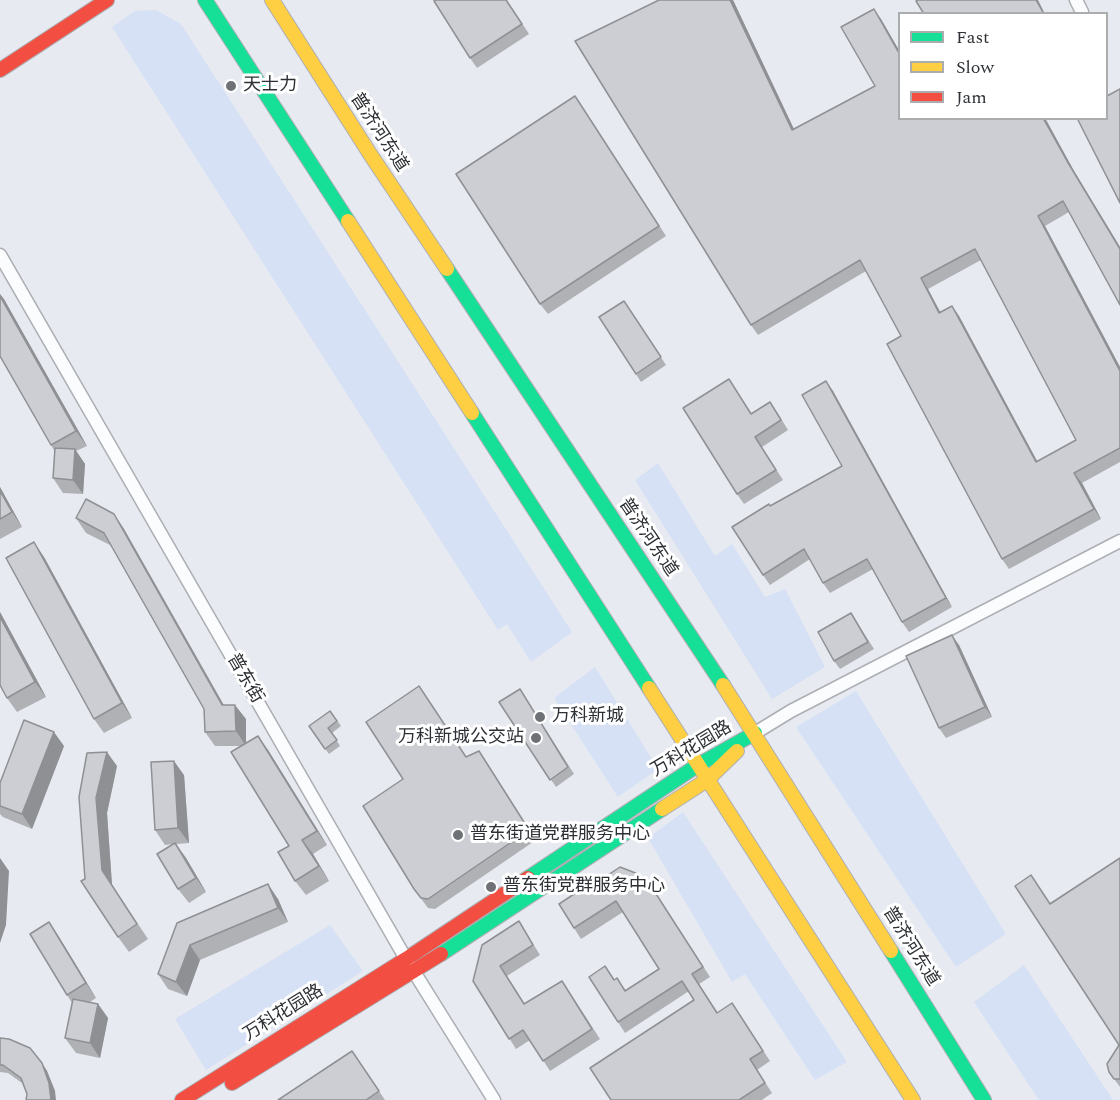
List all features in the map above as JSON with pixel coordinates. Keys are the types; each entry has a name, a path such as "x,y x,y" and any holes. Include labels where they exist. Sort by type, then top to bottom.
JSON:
{"main road":[{"path":"0,70 106,0"},
{"path":"205,0 913,1100"},
{"name":"普济河东道","path":"272,0 376,164 755,733 984,1100"},
{"name":"万科花园路","path":"182,1100 406,959 698,765 755,733"},
{"name":"万科花园路","path":"204,1100 413,972 707,780 755,733"},
{"path":"576,847 584,860"}],"street":[{"path":"1076,0 1082,12"},
{"name":"普东街","path":"0,255 413,972 494,1100"},
{"path":"755,733 791,711 1120,541"}],"shaded area":[{"path":"156,10 181,24 572,632 531,662 507,624 498,630 112,27 135,11"},
{"path":"658,463 715,556 732,544 765,597 785,589 825,667 772,699 635,480"},
{"path":"595,667 658,769 618,797 554,698"},
{"path":"856,691 1006,934 956,967 796,727"},
{"path":"683,812 847,1062 815,1080 745,974 732,982 648,838"},
{"path":"330,925 363,971 206,1070 175,1019"},
{"path":"1024,965 1113,1100 1039,1100 974,1002"}],"building":[{"path":"506,0 522,24 470,58 434,1"},
{"path":"659,0 730,0 792,130 875,86 841,27 874,9 898,51 898,120 1044,120 1120,249 1120,305 1063,201 1038,216 1120,371 1120,448 1074,473 1094,509 1002,559 887,344 901,336 860,260 751,325 575,41","holes":["975,249 1076,440 1036,462 952,306 939,313 921,278"]},
{"path":"1036,0 1043,12 923,12 916,1"},
{"path":"1120,89 1120,203 1078,120 1108,120 1108,95"},
{"path":"575,96 659,226 540,304 456,174"},
{"path":"0,296 76,431 51,445 0,356"},
{"path":"624,301 661,357 636,374 599,317"},
{"path":"729,379 751,414 770,402 781,420 755,437 776,470 737,494 683,408"},
{"path":"826,381 946,598 902,622 867,559 823,583 804,549 763,575 732,527 769,504 770,506 842,466 802,395"},
{"path":"55,448 75,449 73,480 53,478"},
{"path":"0,491 12,512 0,519"},
{"path":"86,499 114,514 222,705 235,705 236,731 205,732 204,709 104,533 76,518"},
{"path":"34,542 122,703 94,719 6,558"},
{"path":"851,613 868,642 834,661 818,632"},
{"path":"0,617 35,682 7,698 0,685"},
{"path":"952,635 985,707 939,728 906,656"},
{"path":"419,686 466,757 479,751 529,830 428,899 421,898 414,889 363,806 403,779 366,722"},
{"path":"520,689 568,767 550,780 499,702"},
{"path":"330,711 337,721 328,728 337,740 325,749 309,726"},
{"path":"24,720 54,732 22,814 0,806 0,783"},
{"path":"258,736 317,831 302,840 319,866 295,881 278,852 289,846 231,752"},
{"path":"107,752 96,798 102,870 137,924 118,937 81,881 85,879 79,797 87,753"},
{"path":"174,761 178,828 155,830 151,762"},
{"path":"175,843 196,878 178,889 157,854"},
{"path":"1120,858 1120,1079 1114,1079 1107,1064 1119,1045 1015,886 1031,875 1050,904"},
{"path":"620,867 638,874 646,885 649,883 703,967 692,974 717,1013 732,1003 763,1051 750,1059 765,1083 739,1100 611,1100 590,1068 694,1000 682,981 618,1022 589,977 605,966 614,980 617,978 625,991 659,969 616,901 574,928 559,904 600,877 602,879"},
{"path":"268,884 278,908 190,945 176,982 158,974 177,923"},
{"path":"519,921 533,945 500,966 524,1004 562,981 592,1029 543,1061 523,1030 509,1039 473,981 482,945"},
{"path":"49,922 86,983 67,995 30,934"},
{"path":"73,999 98,1004 90,1043 65,1038"},
{"path":"0,1038 9,1039 30,1048 42,1063 49,1083 51,1100 26,1100 27,1094 21,1078 0,1065"},
{"path":"352,1051 379,1091 366,1100 278,1100"}],"traffic: fast":[{"path":"205,0 348,221"},
{"path":"447,269 723,685"},
{"path":"472,413 649,688"},
{"path":"528,878 698,765 755,733"},
{"path":"441,954 662,809"},
{"path":"891,951 984,1100"}],"traffic: slow":[{"path":"272,0 370,154 447,269"},
{"path":"348,221 472,413"},
{"path":"723,685 891,951"},
{"path":"649,688 913,1100"},
{"path":"662,809 707,780 737,751"}],"traffic: jam":[{"path":"0,70 107,0"},
{"path":"182,1100 406,959 528,878"},
{"path":"232,1083 441,954"}],"place":[{"name":"天士力","path":"231,86"},
{"name":"万科新城","path":"540,717"},
{"name":"万科新城公交站","path":"536,738"},
{"name":"普东街道党群服务中心","path":"458,835"},
{"name":"普东街党群服务中心","path":"491,887"}]}
